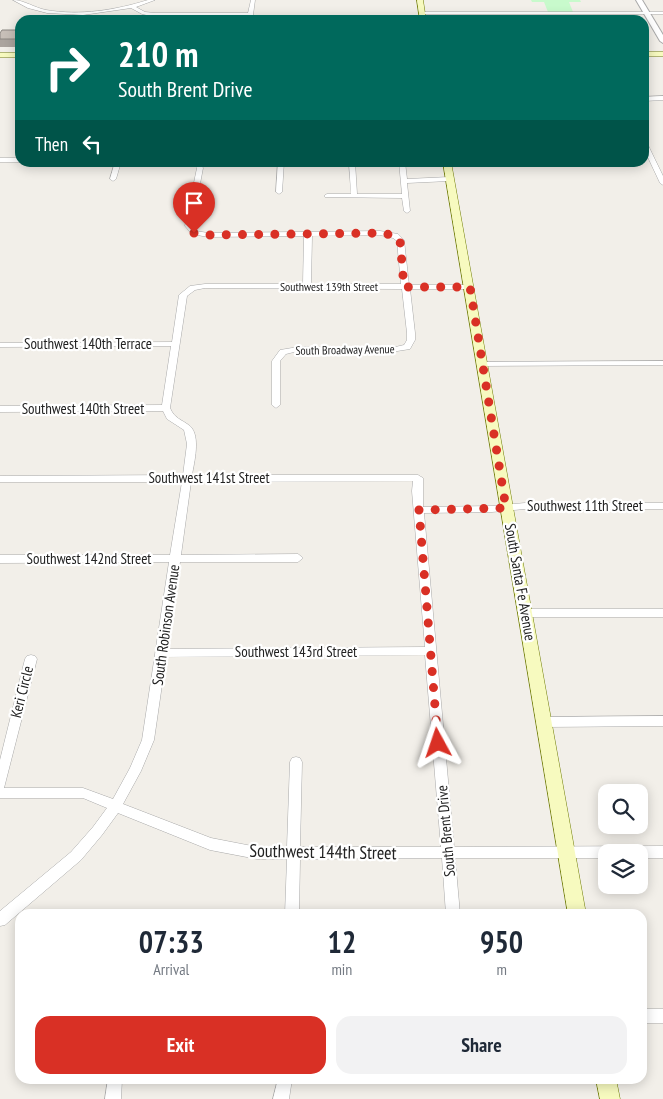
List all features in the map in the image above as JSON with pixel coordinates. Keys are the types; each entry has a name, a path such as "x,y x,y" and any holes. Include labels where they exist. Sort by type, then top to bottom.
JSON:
{"main road":[{"path":"420,0 422,15"},
{"path":"649,54 663,54"},
{"path":"0,55 15,55"},
{"name":"South Santa Fe Avenue","path":"447,167 470,287 506,508 576,909"},
{"path":"607,1084 610,1099"}],"street":[{"path":"15,0 31,9 51,12 96,12 153,0"},
{"path":"131,6 144,13 155,15 250,15 253,0"},
{"path":"639,0 647,13"},
{"path":"534,15 663,13"},
{"path":"649,16 662,38"},
{"path":"649,99 663,98"},
{"path":"649,154 663,183"},
{"path":"0,160 15,160"},
{"path":"113,178 116,167"},
{"path":"200,167 188,226 194,233 208,235 308,234 307,287"},
{"path":"279,192 281,167"},
{"path":"352,167 354,196"},
{"path":"403,167 407,210"},
{"path":"404,178 449,179"},
{"path":"327,196 406,196"},
{"name":"South Broadway Avenue","path":"276,405 276,361 282,352 298,349 391,350 407,347 411,340 404,287 401,242 395,236 380,233 308,234"},
{"name":"Southwest 139th Street","path":"176,344 182,297 189,290 205,286 470,287"},
{"path":"166,408 176,344"},
{"name":"Southwest 140th Terrace","path":"0,345 176,344"},
{"path":"483,364 663,363"},
{"name":"Southwest 140th Street","path":"0,409 166,408"},
{"name":"South Robinson Avenue","path":"0,920 15,904 74,857 96,833 138,764 148,740 162,653 191,438 188,429 170,417 166,408"},
{"name":"Southwest 141st Street","path":"0,479 418,478"},
{"name":"South Brent Drive","path":"418,478 430,651 453,909"},
{"name":"Southwest 11th Street","path":"506,508 663,506"},
{"path":"419,510 506,508"},
{"name":"Southwest 142nd Street","path":"0,559 298,558"},
{"path":"525,613 663,613"},
{"name":"Southwest 143rd Street","path":"162,653 430,651"},
{"name":"Keri Circle","path":"0,784 31,659"},
{"path":"544,722 663,722"},
{"path":"292,909 296,762"},
{"name":"Southwest 144th Street","path":"0,793 83,793 223,847 258,853 663,852"},
{"path":"647,1016 663,1016"},
{"path":"113,1099 114,1084"},
{"path":"281,1099 284,1084"}],"green space":[{"path":"531,0 580,0 581,2 569,2 573,12 548,12 544,2 532,2"}],"building":[{"path":"2,30 15,30 15,39 0,39"}],"route":[{"path":"194,233 208,235 385,233 398,237 401,242 400,253 404,287 470,287 506,508 419,510 438,743"}]}
